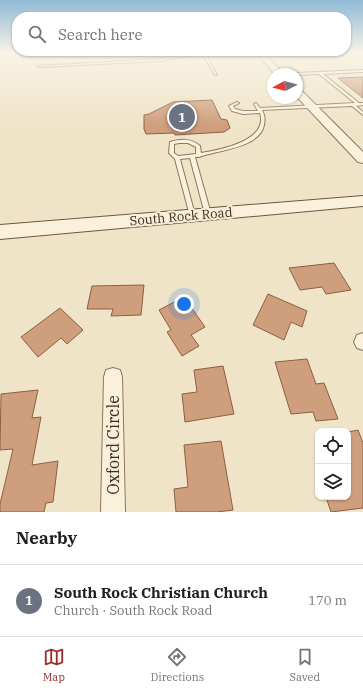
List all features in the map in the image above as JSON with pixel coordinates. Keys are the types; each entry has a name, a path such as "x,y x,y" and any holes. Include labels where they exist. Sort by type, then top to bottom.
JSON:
{"main road":[{"name":"South Rock Road","path":"0,232 363,201"}],"street":[{"path":"303,97 363,160"},
{"name":"Oxford Circle","path":"113,377 113,512"}],"lane":[{"path":"325,77 358,104"},
{"path":"237,103 231,106 233,110 238,113 248,114 258,108 363,104"},
{"path":"352,104 363,114"},
{"path":"177,158 199,156 230,149 246,142 254,136 263,121 263,117 258,108"},
{"path":"199,156 198,146 191,141 182,140 172,143 170,148 171,153 177,158 200,214"},
{"path":"192,157 200,214"}],"building":[{"path":"363,77 363,98 338,78"},
{"path":"212,100 221,119 227,120 230,128 224,132 175,135 174,133 146,134 144,129 144,115 173,102"},
{"path":"334,263 351,290 326,294 322,287 300,290 289,268"},
{"path":"144,285 141,315 111,316 113,309 87,309 92,286"},
{"path":"268,294 307,311 302,327 291,322 284,340 253,325"},
{"path":"184,297 205,327 191,335 199,346 182,356 167,332 171,330 159,310"},
{"path":"60,308 83,330 67,344 61,338 38,357 21,337"},
{"path":"307,359 316,384 324,383 338,419 316,421 313,412 291,414 275,362"},
{"path":"223,366 234,414 185,422 182,394 197,392 194,370"},
{"path":"38,390 32,418 41,417 32,465 58,461 53,502 46,503 44,512 0,512 0,504 13,449 0,450 1,394"},
{"path":"358,430 363,443 363,508 331,512 327,500 351,500 351,431"},
{"path":"221,441 233,510 217,512 176,512 174,489 188,487 184,445"}],"place":[{"name":"South Rock Christian Church","path":"182,117"}]}
